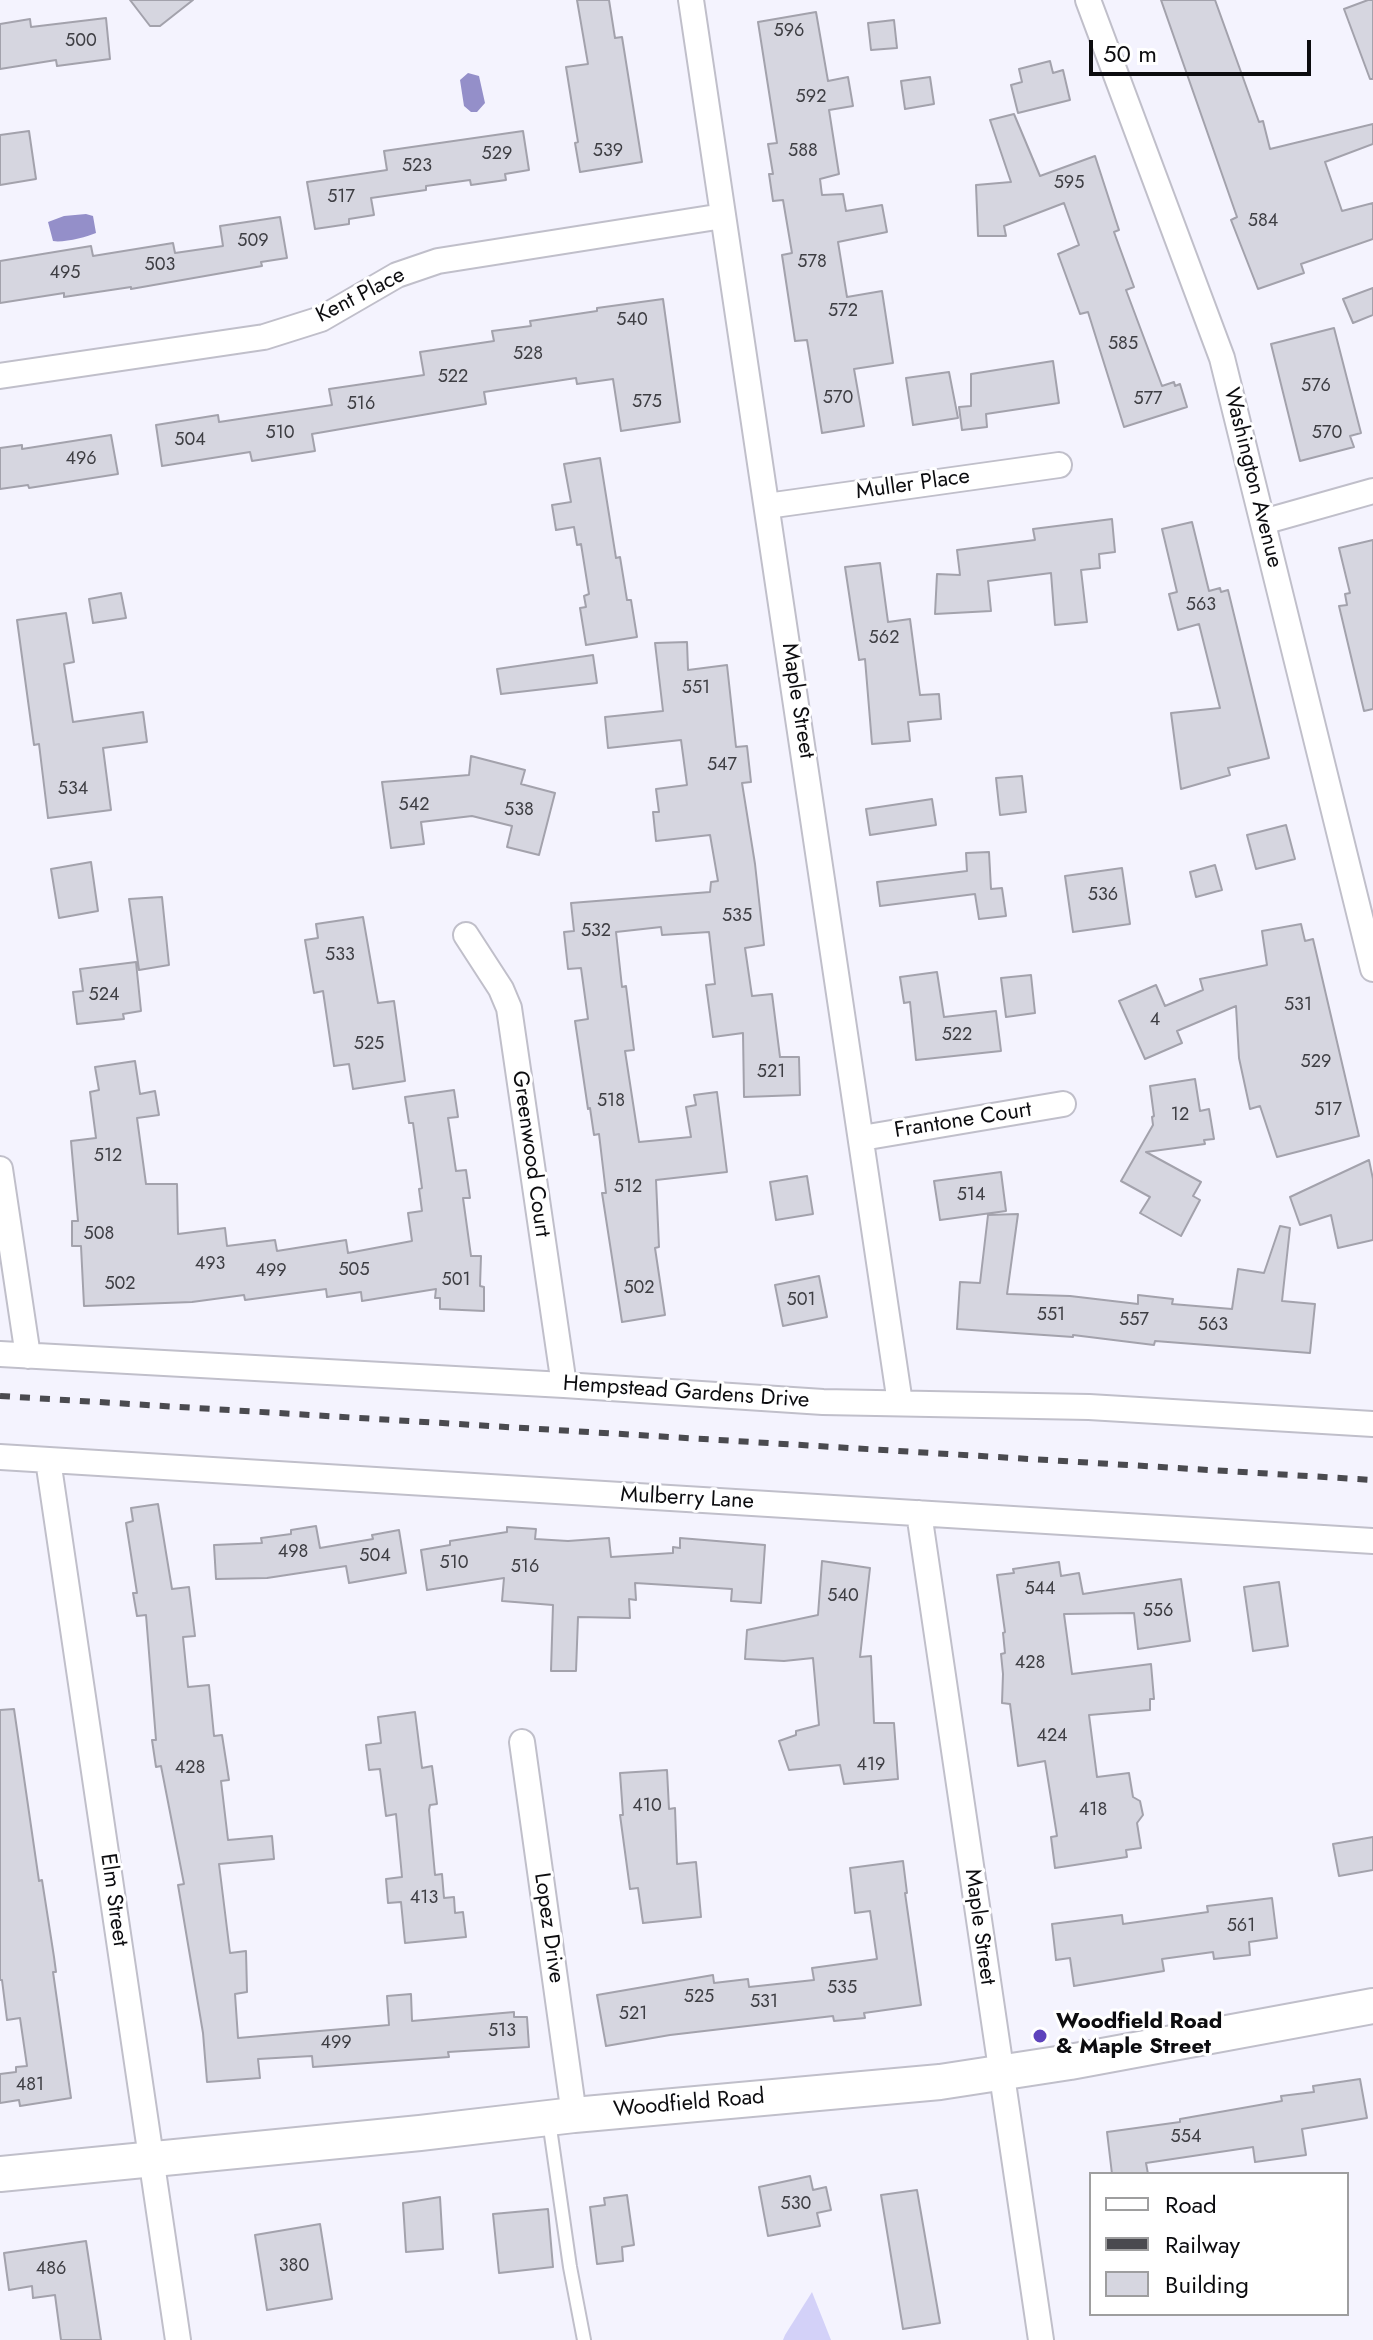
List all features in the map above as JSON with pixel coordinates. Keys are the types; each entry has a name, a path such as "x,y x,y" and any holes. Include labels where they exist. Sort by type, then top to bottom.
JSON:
{"main road":[{"name":"Woodfield Road","path":"0,2174 420,2133 561,2116 940,2082 1373,2006"}],"street":[{"name":"Maple Street","path":"691,0 900,1403"},
{"name":"Washington Avenue","path":"1088,0 1222,358 1373,969"},
{"name":"Kent Place","path":"0,376 264,337 321,319 397,275 438,261 723,216"},
{"name":"Muller Place","path":"767,506 1059,465"},
{"path":"1263,522 1373,491"},
{"name":"Greenwood Court","path":"466,935 501,989 509,1008 564,1385"},
{"name":"Frantone Court","path":"862,1138 1063,1104"},
{"path":"0,1169 28,1356"},
{"name":"Hempstead Gardens Drive","path":"0,1354 823,1402 1089,1407 1373,1424"},
{"name":"Mulberry Lane","path":"0,1457 1373,1541"},
{"name":"Elm Street","path":"48,1460 178,2340"},
{"name":"Maple Street","path":"919,1513 1041,2340"},
{"name":"Lopez Drive","path":"522,1742 561,2116"}],"lane":[{"path":"561,2116 574,2291 584,2340"}],"shaded area":[{"path":"468,73 479,76 485,103 477,112 471,112 464,106 460,80"},
{"path":"64,216 93,216 96,233 53,241 48,222"},
{"path":"812,2292 831,2340 783,2340 785,2335"}],"building":[{"path":"130,0 193,0 160,26 150,26"},
{"path":"577,0 609,0 615,38 622,37 642,162 580,172 566,67 588,64"},
{"path":"1161,0 1215,0 1259,122 1263,121 1270,149 1373,124 1373,144 1325,162 1342,211 1373,203 1373,239 1301,264 1304,273 1258,289 1231,220 1237,217"},
{"path":"1373,0 1373,79 1370,79 1344,9"},
{"path":"816,12 828,81 848,77 853,106 829,110 839,174 820,179 822,195 843,194 846,211 882,205 887,232 838,242 847,297 882,291 893,363 854,369 864,426 822,433 807,340 795,341 782,255 792,253 783,200 773,201 768,144 777,143 758,22"},
{"path":"106,18 110,59 57,66 56,60 0,69 0,24 30,19 31,27"},
{"path":"894,20 897,48 871,50 868,23"},
{"path":"1050,61 1053,73 1063,70 1070,100 1018,113 1011,85 1022,82 1019,69"},
{"path":"930,77 934,104 905,109 901,81"},
{"path":"1014,114 1040,176 1095,156 1119,230 1114,232 1134,287 1126,290 1162,386 1174,382 1175,386 1180,384 1187,407 1124,427 1088,312 1080,314 1058,254 1079,245 1064,203 1004,226 1006,236 978,236 976,185 1011,182 990,120"},
{"path":"29,131 36,179 0,185 0,135"},
{"path":"523,131 529,170 505,174 506,180 471,185 470,180 371,198 374,215 349,219 349,224 315,229 307,182 387,170 384,151"},
{"path":"280,217 287,258 261,262 262,266 131,289 64,297 64,293 0,303 0,261 91,246 93,256 173,243 175,253 223,246 220,226"},
{"path":"1373,288 1373,315 1353,323 1343,299"},
{"path":"663,299 680,422 621,431 613,379 577,384 576,378 484,392 486,404 312,434 315,451 252,461 250,452 162,466 156,425 218,415 219,422 332,405 329,389 424,375 420,352 494,341 492,331 531,326 530,321"},
{"path":"1334,328 1361,433 1350,436 1354,447 1300,461 1271,344"},
{"path":"1053,361 1059,403 986,414 987,427 962,430 959,407 971,406 971,374"},
{"path":"949,372 958,418 913,425 906,378"},
{"path":"111,435 118,474 29,488 28,485 0,489 0,448 22,445 22,449"},
{"path":"600,458 616,558 620,557 637,637 586,645 580,608 586,607 584,596 589,594 581,544 577,545 574,527 556,530 552,505 571,502 564,464"},
{"path":"1112,519 1115,552 1099,554 1100,568 1081,570 1087,622 1055,625 1051,573 988,581 991,611 935,614 937,574 960,575 957,550 1035,540 1033,529"},
{"path":"1192,522 1209,591 1220,588 1221,592 1228,590 1269,758 1228,768 1230,775 1181,789 1171,713 1220,708 1199,624 1178,630 1169,594 1177,592 1162,529"},
{"path":"1373,540 1373,709 1364,711 1339,606 1347,605 1345,594 1350,593 1339,548"},
{"path":"880,563 888,622 910,619 920,695 939,694 941,719 908,722 910,741 872,744 865,659 859,660 845,567"},
{"path":"121,593 126,618 93,623 89,599"},
{"path":"66,613 74,662 64,664 73,722 143,712 147,742 103,748 111,810 48,818 39,744 34,745 17,620"},
{"path":"687,642 688,670 727,665 736,747 747,746 751,782 742,783 764,945 745,948 752,996 772,994 780,1057 799,1057 800,1095 744,1097 743,1033 713,1037 706,985 715,984 709,932 662,935 661,927 616,932 634,1050 625,1051 639,1142 691,1137 686,1107 696,1105 694,1095 717,1092 727,1172 656,1180 659,1247 655,1248 665,1315 622,1322 602,1193 606,1193 599,1134 594,1135 588,1109 575,1021 588,1019 581,968 568,969 564,932 574,931 571,903 710,892 711,882 718,881 710,835 656,841 653,812 659,812 656,789 687,785 681,740 608,748 605,717 663,711 655,643"},
{"path":"593,655 597,683 501,694 497,669"},
{"path":"471,756 525,770 521,784 555,793 539,855 507,847 512,826 472,816 421,822 424,844 391,848 382,782 469,775"},
{"path":"1022,776 1026,812 1000,815 996,778"},
{"path":"932,799 936,825 870,835 866,809"},
{"path":"1286,825 1295,859 1256,869 1247,835"},
{"path":"989,852 991,889 1002,888 1006,916 979,919 975,894 880,906 877,882 967,871 966,853"},
{"path":"91,862 98,911 59,918 51,869"},
{"path":"1215,865 1222,890 1196,897 1190,872"},
{"path":"1122,868 1130,924 1073,932 1065,876"},
{"path":"162,897 169,965 139,970 129,899"},
{"path":"363,917 378,1003 394,1001 405,1081 353,1089 349,1064 334,1066 323,991 314,993 305,940 318,938 316,924"},
{"path":"1301,924 1305,941 1313,939 1359,1136 1277,1157 1260,1106 1250,1109 1239,1058 1236,1006 1177,1031 1182,1043 1145,1059 1119,1001 1156,985 1165,1006 1203,990 1200,979 1267,965 1262,931"},
{"path":"136,962 141,1011 123,1014 124,1019 77,1024 73,992 83,991 80,969"},
{"path":"937,972 944,1017 996,1011 1001,1051 916,1060 910,1002 904,1003 900,977"},
{"path":"1031,975 1035,1013 1006,1017 1001,978"},
{"path":"135,1061 140,1094 155,1091 159,1115 137,1118 146,1184 177,1184 178,1234 225,1228 227,1246 275,1240 277,1251 346,1240 348,1253 412,1241 408,1213 422,1211 419,1189 422,1188 413,1123 409,1123 405,1097 454,1090 458,1117 448,1118 456,1171 466,1170 470,1198 463,1198 471,1256 481,1256 480,1286 484,1287 484,1311 440,1309 440,1298 435,1298 436,1289 362,1301 361,1292 327,1297 326,1289 245,1300 244,1295 192,1302 84,1306 81,1246 72,1246 72,1221 78,1221 71,1141 96,1138 90,1092 99,1090 95,1067"},
{"path":"1195,1079 1200,1111 1209,1109 1214,1139 1204,1140 1205,1144 1146,1152 1201,1182 1193,1196 1200,1200 1181,1236 1140,1213 1150,1197 1121,1181 1153,1125 1150,1086"},
{"path":"1369,1160 1373,1179 1373,1240 1338,1248 1331,1215 1300,1225 1290,1197"},
{"path":"1001,1172 1006,1211 940,1220 934,1181"},
{"path":"807,1176 813,1214 776,1220 770,1182"},
{"path":"1018,1214 1007,1294 1070,1296 1138,1304 1138,1295 1173,1299 1172,1304 1232,1309 1238,1269 1264,1273 1280,1226 1290,1228 1282,1301 1315,1304 1310,1353 1155,1341 1154,1345 1073,1335 957,1329 960,1282 980,1283 988,1215"},
{"path":"819,1276 827,1317 783,1326 775,1285"},
{"path":"158,1504 172,1589 189,1587 195,1636 183,1637 188,1687 209,1685 214,1736 222,1735 229,1780 221,1781 228,1840 272,1836 274,1859 219,1864 230,1953 246,1951 247,1992 235,1994 238,2038 389,2025 387,1996 411,1994 412,2021 514,2012 514,2017 527,2017 529,2047 448,2052 449,2057 313,2067 312,2056 258,2059 260,2078 207,2082 203,2033 178,1885 184,1884 161,1766 156,1767 152,1740 156,1740 146,1615 137,1616 133,1593 137,1593 126,1523 133,1521 131,1508"},
{"path":"316,1526 320,1548 373,1539 372,1535 399,1530 406,1573 349,1583 346,1566 267,1578 216,1579 214,1545 262,1543 261,1538 291,1534 291,1530"},
{"path":"507,1527 536,1529 535,1539 568,1541 609,1538 611,1557 673,1553 673,1547 680,1548 680,1538 765,1545 761,1603 731,1601 732,1589 635,1583 636,1600 629,1599 630,1618 578,1617 576,1671 551,1671 553,1605 502,1601 504,1578 427,1590 421,1550 450,1545 450,1541 507,1532"},
{"path":"822,1561 870,1568 860,1657 871,1656 874,1723 894,1723 898,1779 844,1784 840,1765 789,1770 779,1741 796,1735 796,1731 819,1725 813,1658 784,1661 745,1659 747,1630 818,1615"},
{"path":"1059,1562 1061,1576 1079,1573 1083,1594 1181,1579 1190,1641 1138,1649 1134,1613 1064,1614 1072,1674 1151,1664 1154,1699 1150,1699 1150,1710 1089,1715 1097,1777 1129,1773 1133,1797 1140,1801 1143,1815 1137,1823 1141,1848 1126,1850 1127,1857 1055,1868 1051,1837 1057,1836 1045,1761 1018,1766 1010,1704 1002,1703 1001,1654 1005,1653 1005,1632 997,1575 1014,1573 1013,1569"},
{"path":"1279,1582 1288,1646 1253,1651 1244,1587"},
{"path":"14,1709 39,1881 42,1880 54,1957 56,1972 53,1972 71,2098 20,2106 19,2100 0,2103 0,2074 16,2072 16,2067 27,2066 20,2018 7,2020 0,1980 0,1710"},
{"path":"415,1712 422,1768 432,1766 437,1804 430,1805 429,1810 435,1875 442,1874 444,1898 454,1897 455,1913 463,1912 466,1937 405,1943 401,1902 388,1903 386,1879 402,1877 396,1814 386,1816 380,1769 369,1770 366,1745 381,1743 378,1717"},
{"path":"667,1770 669,1809 675,1808 677,1864 696,1862 701,1917 643,1923 638,1888 630,1889 620,1815 623,1815 620,1773"},
{"path":"1373,1837 1373,1870 1339,1876 1333,1844"},
{"path":"903,1861 921,2005 864,2013 865,2018 834,2021 833,2016 670,2035 606,2046 597,1995 713,1975 714,1983 748,1979 749,1987 814,1980 812,1968 877,1959 870,1911 855,1913 850,1868"},
{"path":"1272,1898 1277,1938 1249,1942 1250,1955 1214,1959 1213,1952 1162,1959 1164,1971 1074,1986 1070,1958 1056,1960 1052,1924 1122,1915 1123,1924 1208,1912 1207,1906"},
{"path":"1360,2079 1367,2118 1302,2129 1306,2155 1255,2162 1253,2147 1146,2163 1148,2172 1112,2172 1107,2132 1180,2122 1180,2119 1282,2101 1281,2096 1314,2092 1313,2086"},
{"path":"810,2176 813,2190 826,2187 831,2210 817,2213 820,2226 768,2236 759,2187"},
{"path":"917,2190 940,2323 903,2329 881,2195"},
{"path":"627,2195 634,2245 622,2247 623,2261 597,2264 590,2207 605,2205 604,2198"},
{"path":"440,2197 443,2249 406,2252 403,2203"},
{"path":"548,2209 553,2267 499,2273 493,2214"},
{"path":"320,2224 332,2299 267,2310 255,2235"},
{"path":"86,2241 101,2340 61,2340 55,2295 33,2298 32,2286 9,2290 4,2253"}],"railway":[{"path":"0,1396 1373,1480"}],"place":[{"name":"Woodfield Road & Maple Street","path":"1040,2036"}]}
